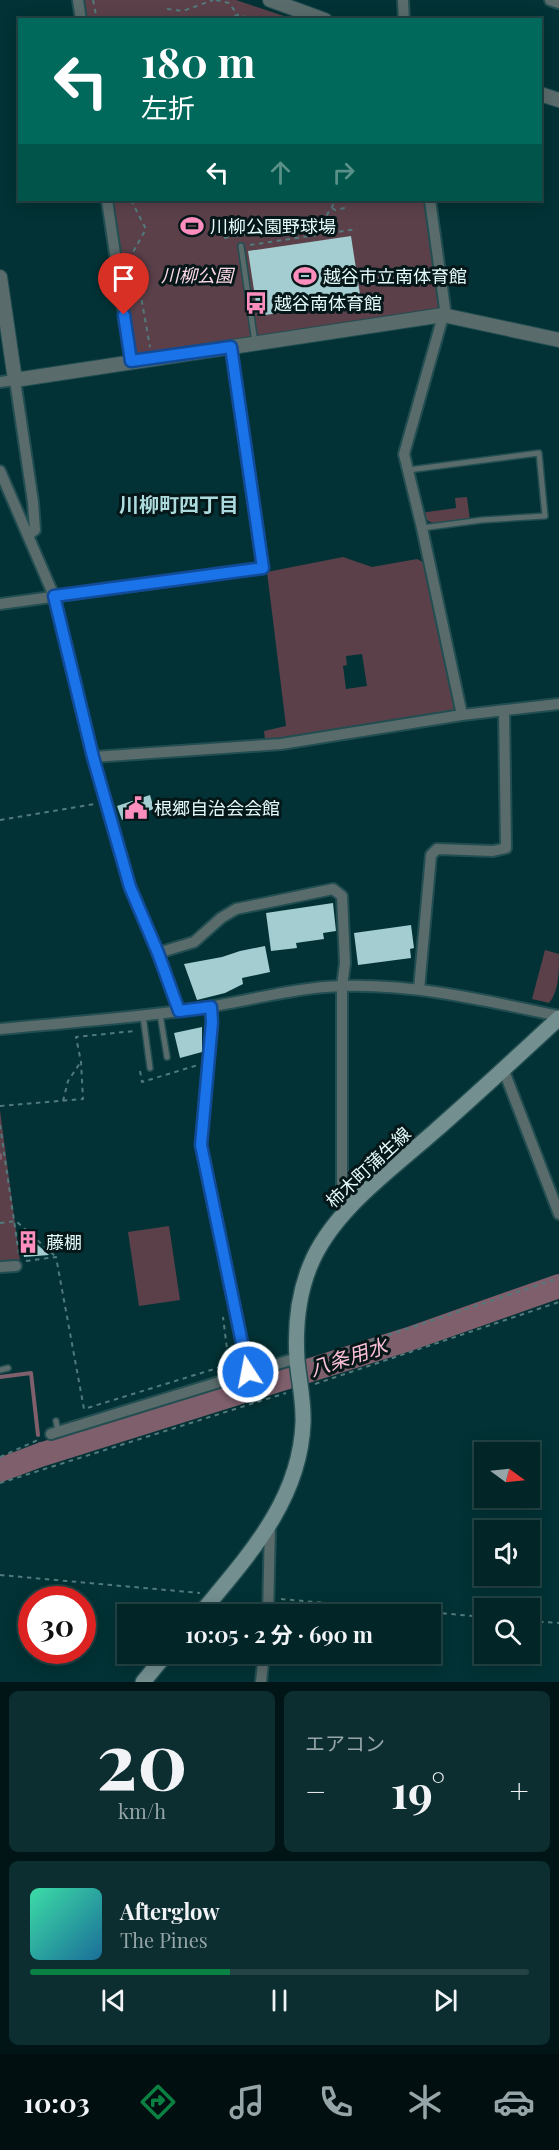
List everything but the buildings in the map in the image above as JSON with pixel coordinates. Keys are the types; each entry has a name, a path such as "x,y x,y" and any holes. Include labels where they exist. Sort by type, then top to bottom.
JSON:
{"main road":[{"name":"柿木町蒲生線","path":"208,1604 270,1525 289,1490 296,1471 303,1421 297,1362 298,1317 301,1294 310,1266 321,1244 342,1214 504,1071 559,1017"},
{"path":"143,1682 158,1664"}],"street":[{"path":"78,0 81,18"},
{"path":"270,0 317,18"},
{"path":"403,0 404,18"},
{"path":"550,0 559,3"},
{"path":"542,95 559,100"},
{"path":"107,201 131,361"},
{"path":"430,201 445,309 404,454 462,715"},
{"path":"0,277 33,501 35,530 29,534"},
{"path":"0,382 443,315 559,340"},
{"path":"0,604 263,568 231,347"},
{"path":"0,471 54,596 93,757 130,887 179,1011"},
{"path":"93,757 281,744 462,715 559,704"},
{"path":"419,989 431,855 437,849 493,851 506,848 504,710"},
{"path":"158,953 194,942 221,918 236,909 333,889 342,896 345,963 342,986 342,1214"},
{"path":"0,1029 211,1007 279,993 342,986 419,989 450,993 559,1017"},
{"path":"211,1007 212,1022 201,1145 248,1372"},
{"path":"504,1071 559,1214"},
{"path":"0,1267 16,1266"},
{"path":"55,1429 248,1372 297,1362"},
{"path":"269,1604 270,1525"},
{"path":"261,1682 263,1664"}],"lane":[{"path":"241,246 256,344"},
{"path":"408,470 539,453 545,516 482,520 422,528"},
{"path":"160,1013 167,1057"},
{"path":"143,1014 150,1068"},
{"path":"0,1370 8,1368"}],"path":[{"path":"93,0 97,18"},
{"path":"167,9 183,10 214,0 230,3 238,15"},
{"path":"225,18 238,15 251,18"},
{"path":"132,201 146,229 133,252 152,358"},
{"path":"224,238 322,223 336,201"},
{"path":"332,208 335,210 345,208"},
{"path":"241,246 357,229"},
{"path":"0,820 106,802"},
{"path":"0,1106 83,1099 81,1062 76,1037 135,1030"},
{"path":"139,1061 142,1082 199,1064 198,1076"},
{"path":"63,1101 68,1082 81,1062"},
{"path":"0,1125 20,1262 56,1257"},
{"path":"0,1167 5,1166"},
{"path":"0,1223 15,1221 56,1257 84,1409 224,1366 228,1357 223,1315"},
{"path":"297,1362 559,1278"},
{"path":"0,1483 443,1342 559,1302"},
{"path":"227,1318 230,1329"},
{"path":"0,1457 55,1429"},
{"path":"0,1575 216,1594"},
{"path":"269,1598 474,1616"},
{"path":"540,1622 559,1623"}],"green space":[{"path":"81,0 236,0 290,18 84,18"},
{"name":"川柳公園","path":"108,201 430,201 441,309 131,361"},
{"path":"467,497 470,520 435,525 422,517 420,513 456,508 455,498"},
{"path":"343,557 372,567 417,559 425,563 455,711 265,740 264,731 286,726 267,572","holes":["362,654 367,686 346,689 343,666 347,665 346,656"]},
{"path":"545,950 559,954 557,987 549,1003 532,999"},
{"path":"0,1110 20,1261 0,1263"},
{"path":"169,1226 180,1300 139,1306 128,1232"}],"waterway":[{"name":"八条用水","path":"0,1470 40,1455 409,1339 559,1286"},
{"path":"0,1377 31,1373 38,1435"},
{"path":"40,1444 40,1455"}],"place":[{"name":"川柳公園野球場","path":"192,226"},
{"name":"越谷市立南体育館","path":"305,276"},
{"name":"越谷南体育館","path":"256,303"},
{"name":"根郷自治会会館","path":"136,808"},
{"name":"藤棚","path":"28,1242"}],"district":[{"name":"川柳町四丁目","path":"179,503"}],"route":[{"path":"124,315 131,361 231,347 263,568 54,596 93,757 130,887 179,1011 211,1007 212,1022 201,1145 248,1372"}]}
